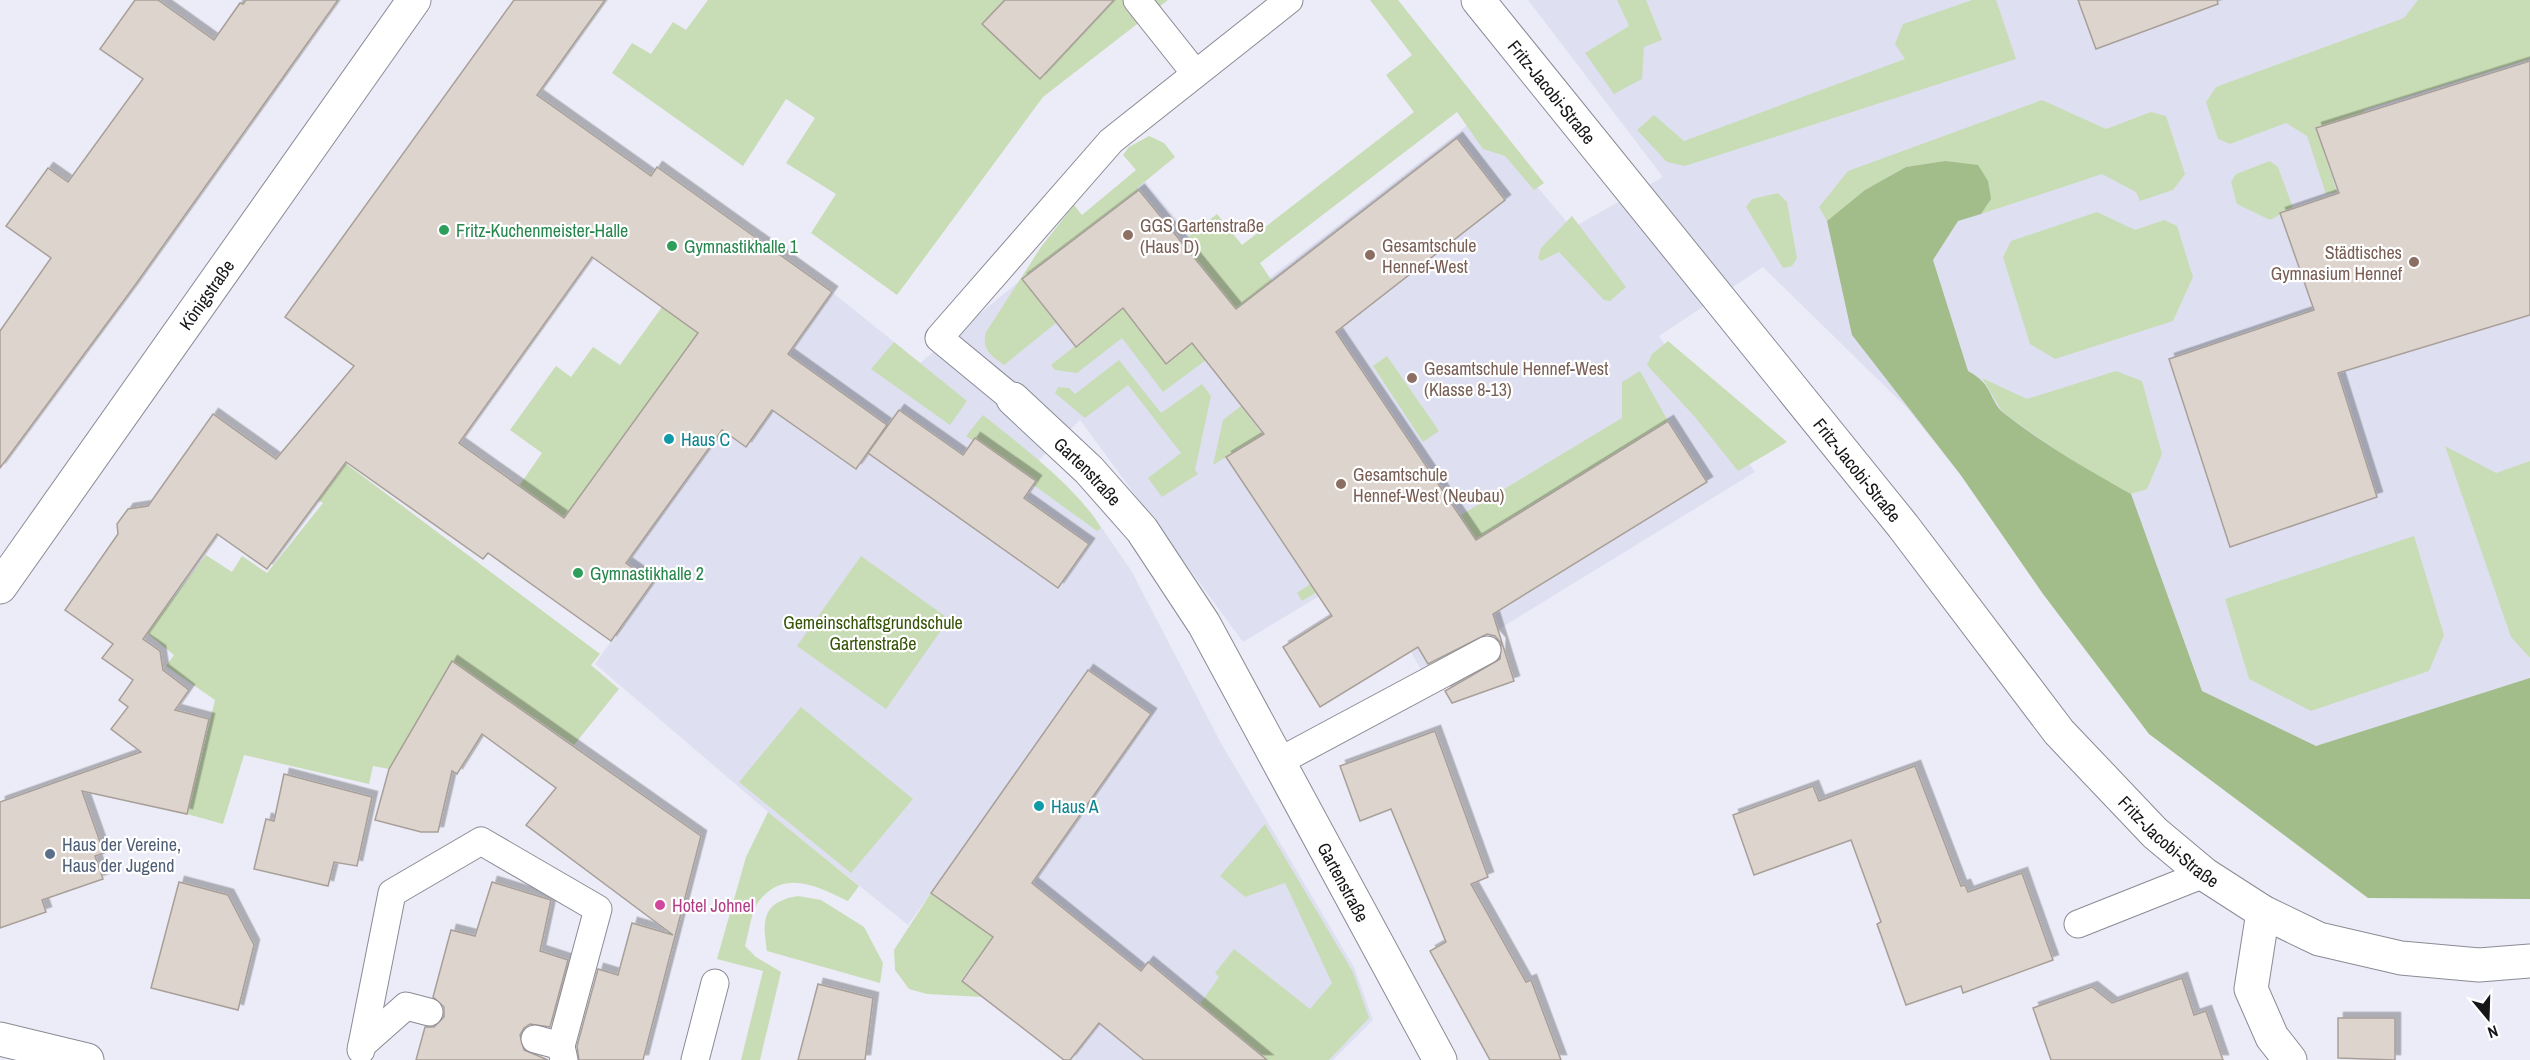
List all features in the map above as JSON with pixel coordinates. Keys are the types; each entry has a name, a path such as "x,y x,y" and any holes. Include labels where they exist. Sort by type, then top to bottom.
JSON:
{"street":[{"name":"Königstraße","path":"0,587 414,0"},
{"name":"Fritz-Jacobi-Straße","path":"1478,0 1896,517 2059,732 2155,833 2204,874 2264,912 2319,939 2402,958 2479,965 2530,961"},
{"name":"Gartenstraße","path":"1013,399 1089,470 1142,530 1204,624 1440,1060"},
{"path":"2264,912 2251,988 2272,1037 2290,1060"},
{"path":"0,1040 87,1060"}],"lane":[{"path":"1137,0 1195,73"},
{"name":"Gartenstraße","path":"1013,399 939,338 1111,141 1289,0"},
{"path":"1278,762 1487,650"},
{"path":"360,1052 392,893 481,841 598,909 563,1053 535,1039"},
{"path":"2078,924 2204,874"},
{"path":"695,1060 715,983"},
{"path":"360,1052 406,1006 429,1012"}],"shaded area":[{"path":"1528,0 2530,0 2530,897 2154,717 1907,408 1763,267 1659,336 1755,472 1424,675 1364,569 1243,642 1080,420 1038,461 1093,515 1132,572 1222,745 1354,967 1373,1020 1333,1060 1063,1060 961,980 993,937 931,893 908,925 768,812 595,664 653,582 551,511 751,235 832,292 920,363 1143,179 1243,298 1478,117 1572,228 1663,177"}],"green space":[{"path":"708,0 1168,0 1043,97 897,295 811,233 836,194 786,163 815,118 786,99 743,166 612,73 632,43 651,54 673,22 686,30"},
{"path":"1370,0 1398,0 1544,183 1534,190 1505,156 1483,149 1457,112 1260,263 1272,281 1229,314 1212,280 1182,242 1217,214 1242,245 1414,112 1386,75 1412,55"},
{"path":"1617,0 1646,0 1662,40 1644,47 1642,79 1614,94 1585,53 1629,26"},
{"path":"1972,0 1996,0 2016,59 1685,166 1667,162 1637,130 1654,115 1684,141 1905,59 1895,44 1903,24"},
{"path":"2418,0 2530,0 2530,59 2364,110 2371,134 2324,153 2337,192 2326,194 2307,136 2286,123 2230,144 2218,139 2206,102 2216,87 2404,18"},
{"path":"2042,100 2106,129 2151,112 2166,116 2185,174 2173,190 2140,201 2136,192 2102,174 1981,214 1991,199 1945,161 1906,167 1865,190 1827,221 1819,207 1848,171"},
{"path":"1149,136 1164,143 1175,157 1137,188 1139,190 1023,279 1056,323 1004,365 988,352 985,343 986,332 1041,247 1074,205 1082,215 1136,170 1123,155 1129,147"},
{"path":"1945,161 1978,165 1988,181 1991,199 1981,214 1958,221 1933,260 1968,371 1983,382 1996,405 2006,415 2067,457 2131,494 2202,691 2316,746 2530,678 2530,899 2368,898 2149,734 2043,594 1960,474 1852,335 1827,221 1865,190 1906,167"},
{"path":"2270,161 2278,167 2293,208 2270,220 2237,204 2231,182 2236,174"},
{"path":"1778,193 1787,202 1797,258 1792,266 1783,268 1746,207 1752,199"},
{"path":"2097,212 2135,230 2164,220 2177,226 2193,277 2173,321 2055,359 2030,344 2003,257 2011,241"},
{"path":"1572,216 1626,287 1610,301 1604,300 1559,252 1541,261 1538,258 1541,248"},
{"path":"662,307 698,333 564,518 519,486 542,453 510,430 556,366 571,377 593,347 620,365"},
{"path":"1123,308 1166,364 1192,343 1206,360 1163,392 1122,338 1077,373 1055,370 1051,365"},
{"path":"1668,341 1787,442 1738,471 1695,417 1647,365 1652,354"},
{"path":"894,342 967,401 950,425 871,369"},
{"path":"1387,356 1439,431 1423,442 1373,366"},
{"path":"1119,360 1161,413 1202,384 1211,396 1195,470 1198,474 1162,497 1148,478 1181,453 1128,385 1085,418 1055,393 1058,387 1069,388 1075,394"},
{"path":"1640,371 1668,421 1429,569 1413,544 1622,418 1622,382"},
{"path":"2116,371 2142,381 2162,454 2147,489 2131,494 2079,466 2003,413 1982,378 2027,399"},
{"path":"1241,406 1263,435 1213,465 1223,420"},
{"path":"983,415 1063,482 1078,497 1101,528 1097,531 966,436"},
{"path":"2445,446 2496,473 2530,461 2530,658 2511,637"},
{"path":"333,454 600,654 591,665 619,689 574,745 452,661 389,769 373,766 369,784 244,755 223,824 187,814 215,700 166,666 174,655 147,633 206,555 232,572 242,556 267,573 323,503 303,491"},
{"path":"2414,536 2444,635 2429,671 2311,711 2249,679 2225,599"},
{"path":"1369,545 1376,556 1302,601 1297,593"},
{"name":"Gemeinschaftsgrundschule Gartenstraße","path":"861,556 949,619 886,709 797,646"},
{"path":"801,707 913,799 851,873 739,782"},
{"path":"768,812 859,886 848,901 825,890 802,883 780,885 769,891 756,905 745,946 756,957 781,972 760,1060 741,1060 763,971 717,959 746,857"},
{"path":"1265,824 1353,972 1369,1018 1329,1060 1267,1060 1200,1004 1219,977 1215,973 1234,949 1310,1009 1332,983 1285,883 1245,897 1220,876"},
{"path":"931,893 993,937 961,980 983,997 927,994 909,989 895,970 894,950"},
{"path":"798,896 821,900 864,927 883,963 880,983 767,951 765,922 767,914 777,903"}],"building":[{"path":"135,0 158,0 214,40 240,3 243,4 246,0 338,0 133,288 0,468 0,331 51,258 6,226 48,168 68,182 143,79 100,49"},
{"path":"514,0 605,0 537,95 651,176 657,167 832,292 788,354 887,425 856,469 772,410 746,447 722,430 626,563 653,582 611,641 488,553 483,559 346,462 267,569 217,534 143,639 160,651 163,670 189,690 175,710 209,719 187,814 82,791 104,853 95,856 103,879 42,900 46,912 0,928 0,802 141,752 111,729 128,707 119,700 133,680 102,658 113,644 65,610 118,534 117,524 128,509 148,506 213,414 276,459 354,366 285,317","holes":["592,257 698,333 564,518 459,443"]},
{"path":"1005,0 1114,0 1040,79 982,24"},
{"path":"2078,0 2217,0 2218,4 2096,49"},
{"name":"Städtisches Gymnasium Hennef","path":"2530,61 2530,315 2338,373 2377,497 2230,547 2169,359 2314,310 2280,213 2339,193 2316,128"},
{"path":"1457,138 1505,200 1336,332 1476,540 1668,421 1707,482 1493,614 1514,681 1452,703 1445,691 1500,659 1501,643 1495,636 1487,634 1428,664 1418,647 1320,707 1283,647 1332,616 1226,457 1264,434 1192,343 1166,364 1123,308 1076,347 1022,279 1139,190 1236,309"},
{"path":"899,410 963,455 975,438 1036,481 1024,498 1089,544 1058,588 868,453"},
{"path":"452,661 701,836 643,1060 579,1060 577,1046 598,969 618,975 632,923 673,935 526,825 556,788 482,734 457,774 452,771 438,832 421,832 375,820 389,769"},
{"name":"Haus A","path":"1088,670 1151,714 1032,883 1141,971 1148,962 1267,1060 1144,1060 1099,1023 1070,1060 1064,1060 962,981 993,937 931,893"},
{"path":"1435,731 1488,877 1471,884 1526,982 1531,980 1561,1060 1490,1060 1430,951 1446,942 1391,809 1360,821 1340,766"},
{"path":"1915,766 1961,886 1965,885 1968,892 2022,873 2053,960 1963,993 1961,986 1906,1005 1877,924 1881,922 1851,840 1754,875 1733,815 1813,786 1819,801"},
{"path":"284,774 372,797 357,866 334,862 328,886 254,869 266,819 274,821"},
{"path":"179,882 228,895 254,945 238,1010 151,988"},
{"path":"492,882 551,900 540,951 568,960 550,1027 530,1024 520,1035 524,1050 548,1060 416,1060 425,1027 434,1027 444,1017 444,1007 433,997 451,930 475,936"},
{"path":"2182,978 2194,1015 2206,1011 2223,1060 2051,1060 2033,1008 2092,987 2112,1003"},
{"path":"818,984 873,998 865,1060 798,1060"},
{"path":"2338,1018 2395,1018 2395,1060 2338,1058"}],"place":[{"name":"Fritz-Kuchenmeister-Halle","path":"444,230"},
{"name":"GGS Gartenstraße (Haus D)","path":"1128,235"},
{"name":"Gymnastikhalle 1","path":"672,246"},
{"name":"Gesamtschule Hennef-West","path":"1370,255"},
{"name":"Städtisches Gymnasium Hennef","path":"2414,262"},
{"name":"Gesamtschule Hennef-West (Klasse 8-13)","path":"1412,378"},
{"name":"Haus C","path":"669,439"},
{"name":"Gesamtschule Hennef-West (Neubau)","path":"1341,484"},
{"name":"Gymnastikhalle 2","path":"578,573"},
{"name":"Haus A","path":"1039,806"},
{"name":"Haus der Vereine, Haus der Jugend","path":"50,854"},
{"name":"Hotel Johnel","path":"660,905"}]}
